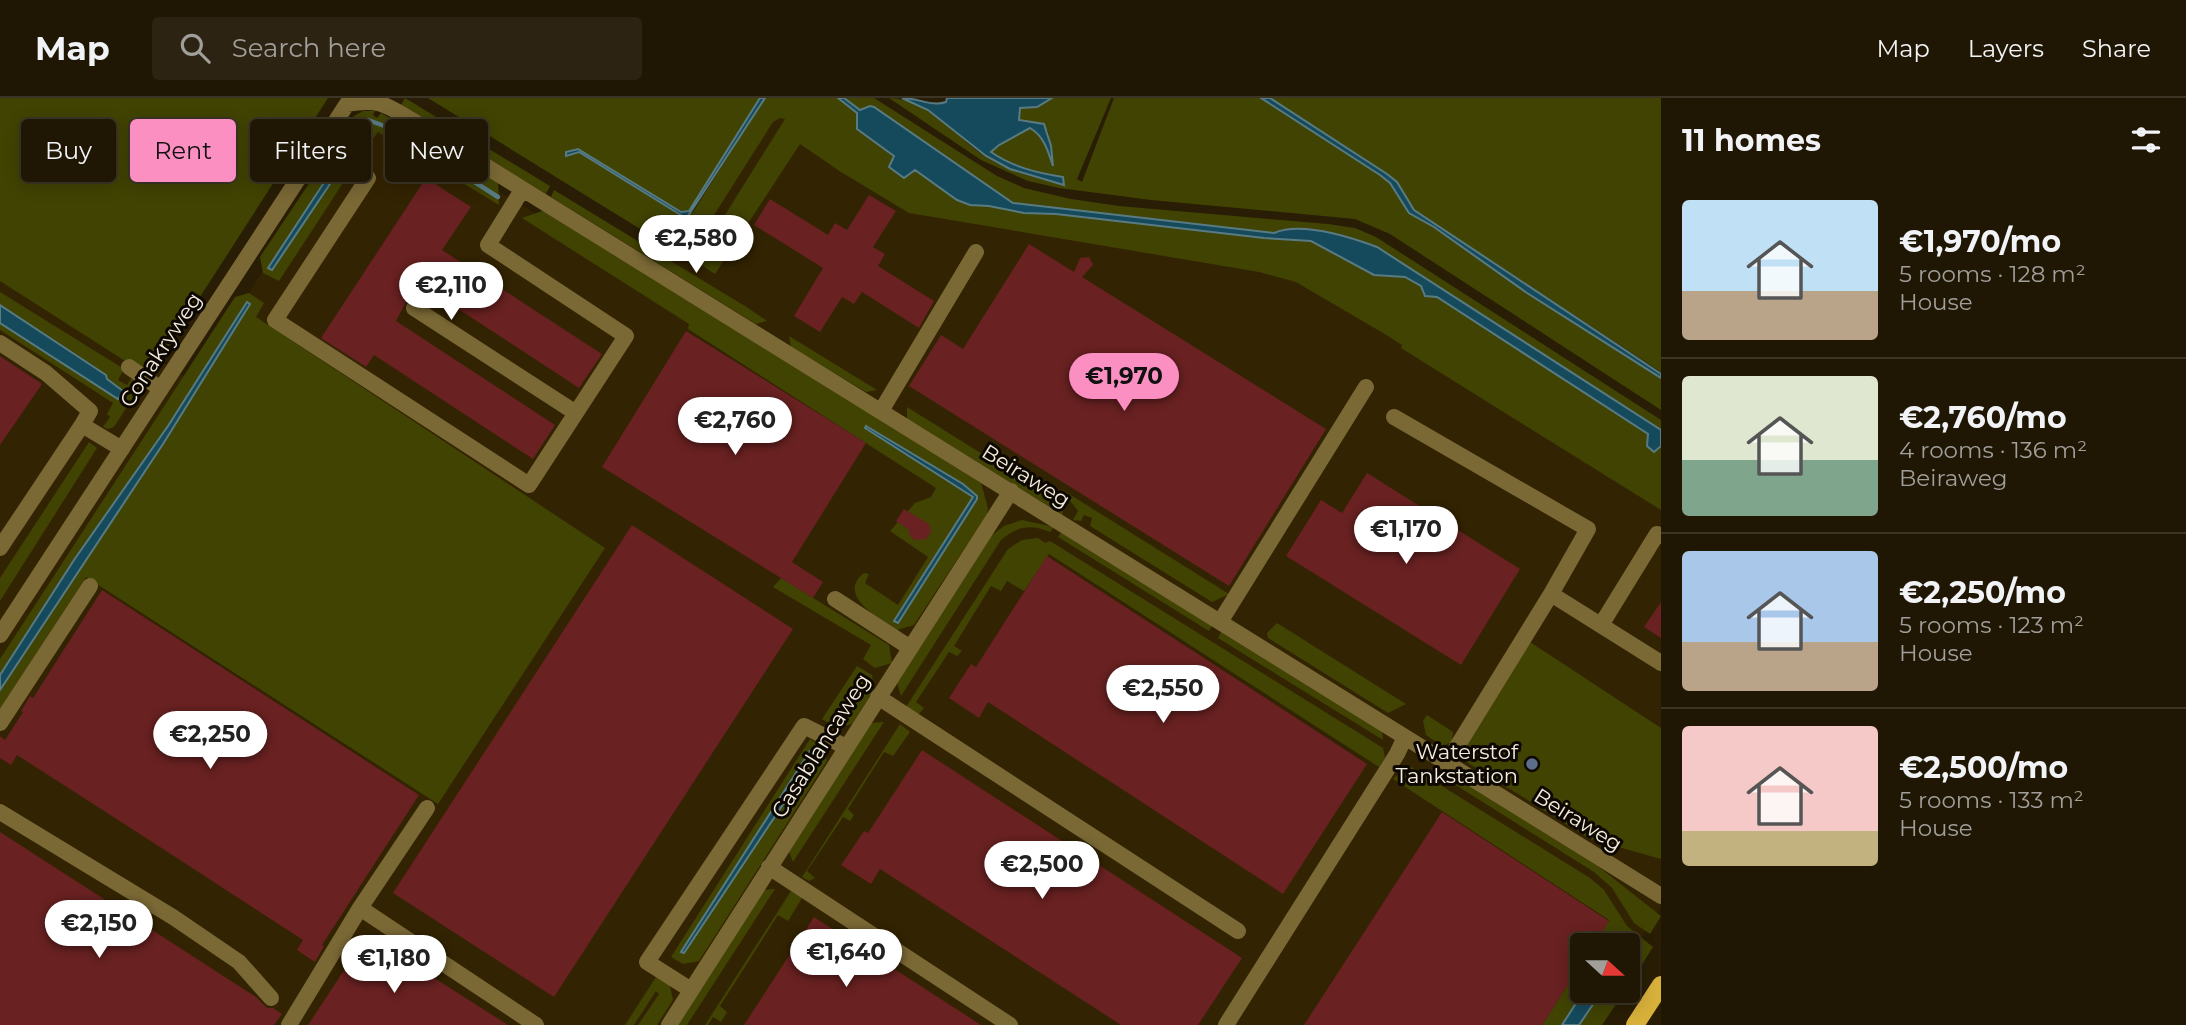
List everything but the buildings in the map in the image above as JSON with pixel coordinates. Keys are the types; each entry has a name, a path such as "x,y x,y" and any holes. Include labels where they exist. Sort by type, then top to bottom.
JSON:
{"main road":[{"path":"1635,1025 1661,985"}],"street":[{"name":"Conakryweg","path":"337,119 347,104 366,98"},
{"name":"Beiraweg","path":"366,98 387,106 1661,896"},
{"name":"Conakryweg","path":"0,635 296,182"},
{"path":"365,182 275,320 530,485 626,336 488,244 522,190"},
{"path":"881,411 976,252"},
{"path":"414,308 576,413"},
{"path":"0,343 46,373 90,411 0,548"},
{"path":"129,367 161,388"},
{"path":"1220,622 1366,387"},
{"path":"1394,417 1588,528 1447,764"},
{"path":"82,425 122,449"},
{"name":"Casablancaweg","path":"668,1025 1011,491"},
{"path":"1601,625 1657,534 1661,536"},
{"path":"0,723 90,586"},
{"path":"1551,594 1661,663"},
{"path":"835,599 909,647"},
{"path":"878,696 1238,932"},
{"path":"691,990 647,962 804,726 846,747"},
{"path":"1226,1025 1385,774 1405,737"},
{"path":"289,1025 360,908 427,808"},
{"path":"0,812 173,917 239,962 271,998"},
{"path":"769,867 1010,1025"},
{"path":"360,908 536,1025"}],"shaded area":[{"path":"0,98 328,98 314,119 250,119 250,182 274,182 153,370 144,373 0,281"},
{"path":"405,98 440,119 424,119 401,105"},
{"path":"428,98 760,98 689,211 681,212 578,149 567,156 578,152 684,217 693,212 765,98 838,98 857,113 895,157 890,167 904,178 915,169 957,200 970,205 1024,213 1056,214 1311,241 1374,275 1405,277 1421,286 1425,296 1437,297 1648,434 1647,446 1654,452 1661,446 1661,510 1401,348 1402,345 1388,336 1296,282 1259,272 909,213 800,144 715,274 698,263 698,258 785,119 780,118 773,122 695,245 684,256 488,135 488,119 462,119"},
{"path":"760,98 842,98 942,176 1317,260 1661,483 1661,907 1640,939 1640,933 1570,933 1570,1003 1598,1003 1583,1025 0,1025 0,253 191,381 321,182 371,182 371,119 362,119 377,118 385,123 385,182 483,182 614,261 634,258 684,231"},
{"path":"844,98 874,98 997,176 1024,188 1119,206 1355,228 1376,237 1661,420 1661,430 1377,247 1283,229 1274,233 1013,203 867,109 860,110"},
{"path":"889,98 916,104 929,111 975,149 1005,167 1064,185 1063,177 1025,168 990,152 1030,128 1042,139 1053,164 1048,131 1019,120 1020,108 1037,107 1052,98 1111,98 1077,179 1082,182 1114,98 1261,98 1380,175 1390,183 1410,213 1527,293 1661,378 1661,410 1390,234 1355,219 1151,200 1059,188 1028,181 981,160"},
{"path":"1270,98 1661,98 1661,372 1414,210 1396,182"},
{"path":"363,111 375,111 373,115 377,118 381,113 391,119 385,119 385,136 378,132 371,141 371,119 352,119"},
{"path":"488,148 550,186 546,194 488,158"},
{"path":"488,174 498,180 499,205 461,182 488,182"},
{"path":"310,182 325,182 268,268 272,269 332,182 344,182 279,281 263,273 260,257"},
{"path":"554,190 767,321 756,324 551,197"},
{"path":"545,210 981,483 988,508 987,514 914,625 897,630 881,620 857,598 856,581 864,573 869,574 865,583 898,605 928,557 890,531 915,503 931,497 936,488 688,329 689,324 522,218","holes":["866,428 963,484 977,499 894,621 973,497"]},
{"path":"0,292 124,369 118,380 127,385 133,376 143,382 114,427 103,427 110,417 107,414 113,403 0,330 0,323 118,399 123,390 107,379 106,375 0,305"},
{"path":"249,293 264,303 256,317 605,548 438,804 86,577 0,709 0,690 163,444 250,304 246,302 168,426 74,560 0,676 0,659 235,297"},
{"path":"789,336 877,390 866,392 791,347"},
{"path":"907,407 1053,498 1062,508 1063,515 907,419"},
{"path":"89,442 97,448 0,601 0,578"},
{"path":"1061,489 1229,594 1212,602 1090,526 1092,518 1084,515 1081,521 1073,520 1078,511"},
{"path":"1022,520 1054,527 1050,532 1024,528 1001,540 901,696 897,683 991,536 1004,526"},
{"path":"1062,531 1213,624 1209,631 1058,537"},
{"path":"1038,538 1045,543 1050,541 1383,748 1385,757 1379,767 1049,554 1024,591 1007,581 1001,591 991,586 954,646 962,651 957,656 949,652 916,702 924,708 918,715 906,707 1008,549 1022,540"},
{"path":"781,578 889,645 892,663 875,668 863,659 871,645 773,587"},
{"path":"1277,623 1406,704 1388,713 1268,638 1267,633"},
{"path":"1221,632 1382,730 1383,740 1218,638"},
{"path":"1530,642 1661,728 1661,859 1590,839 1465,761 1463,756 1467,745"},
{"path":"857,666 872,675 874,690 852,724 836,728 822,719"},
{"path":"1427,715 1453,732 1452,742 1442,746 1426,735 1423,721"},
{"path":"884,722 793,862 788,849 870,723"},
{"path":"900,724 910,732 893,756 884,752 848,809 854,815 850,821 843,817 807,871 815,878 809,881 802,877"},
{"path":"810,739 823,746 827,761 699,961 683,964 671,957"},
{"path":"1408,765 1590,878 1604,890 1627,926 1636,933 1601,933 1609,920 1393,779"},
{"path":"1447,771 1599,867 1661,916 1650,934 1634,923 1612,888 1594,872 1443,777"},
{"path":"775,889 687,1025 675,1025 762,890"},
{"path":"791,891 802,898 788,921 778,915 720,1006 727,1012 721,1022 713,1017 708,1025 705,1025"},
{"path":"1640,936 1653,947 1640,968"},
{"path":"656,977 669,981 673,1000 657,1025 638,1025 659,994 656,991 634,1025 625,1025"},
{"path":"1570,982 1570,1003 1576,1003 1562,1025 1542,1025"},
{"path":"1594,1003 1617,1003 1602,1025 1579,1025"}],"water":[{"path":"760,98 765,98 688,216 684,217 579,152 566,156 566,152 578,149 681,212 689,211"},
{"path":"838,98 844,98 860,110 874,107 1013,203 1274,233 1285,230 1312,230 1340,235 1377,247 1661,430 1661,446 1654,452 1647,446 1648,434 1437,297 1425,296 1421,286 1405,277 1374,275 1311,241 1056,214 1024,213 970,205 957,200 915,170 904,178 889,167 894,156 857,129 857,113"},
{"path":"902,98 935,103 946,102 947,98 1052,98 1037,107 1020,108 1019,120 1044,124 1051,146 1053,166 1042,140 1030,128 991,152 1026,169 1063,177 1064,185 1010,169 986,156 928,110"},
{"path":"1261,98 1270,98 1387,174 1397,182 1414,210 1661,374 1661,378 1527,293 1434,227 1409,213 1390,183 1380,175"},
{"path":"324,182 331,182 272,270 268,268"},
{"path":"247,302 250,304 163,444 0,690 0,675 74,560 168,426"},
{"path":"0,305 106,375 107,379 123,391 118,399 0,323"},
{"path":"866,426 963,484 977,496 898,623 894,621 973,497 865,428"},
{"path":"810,751 816,755 684,953 681,952"},
{"path":"1576,1003 1594,1003 1579,1025 1562,1025"}],"waterway":[{"path":"371,121 390,128 498,197"}],"place":[{"name":"Waterstof Tankstation","path":"1532,764"}]}
